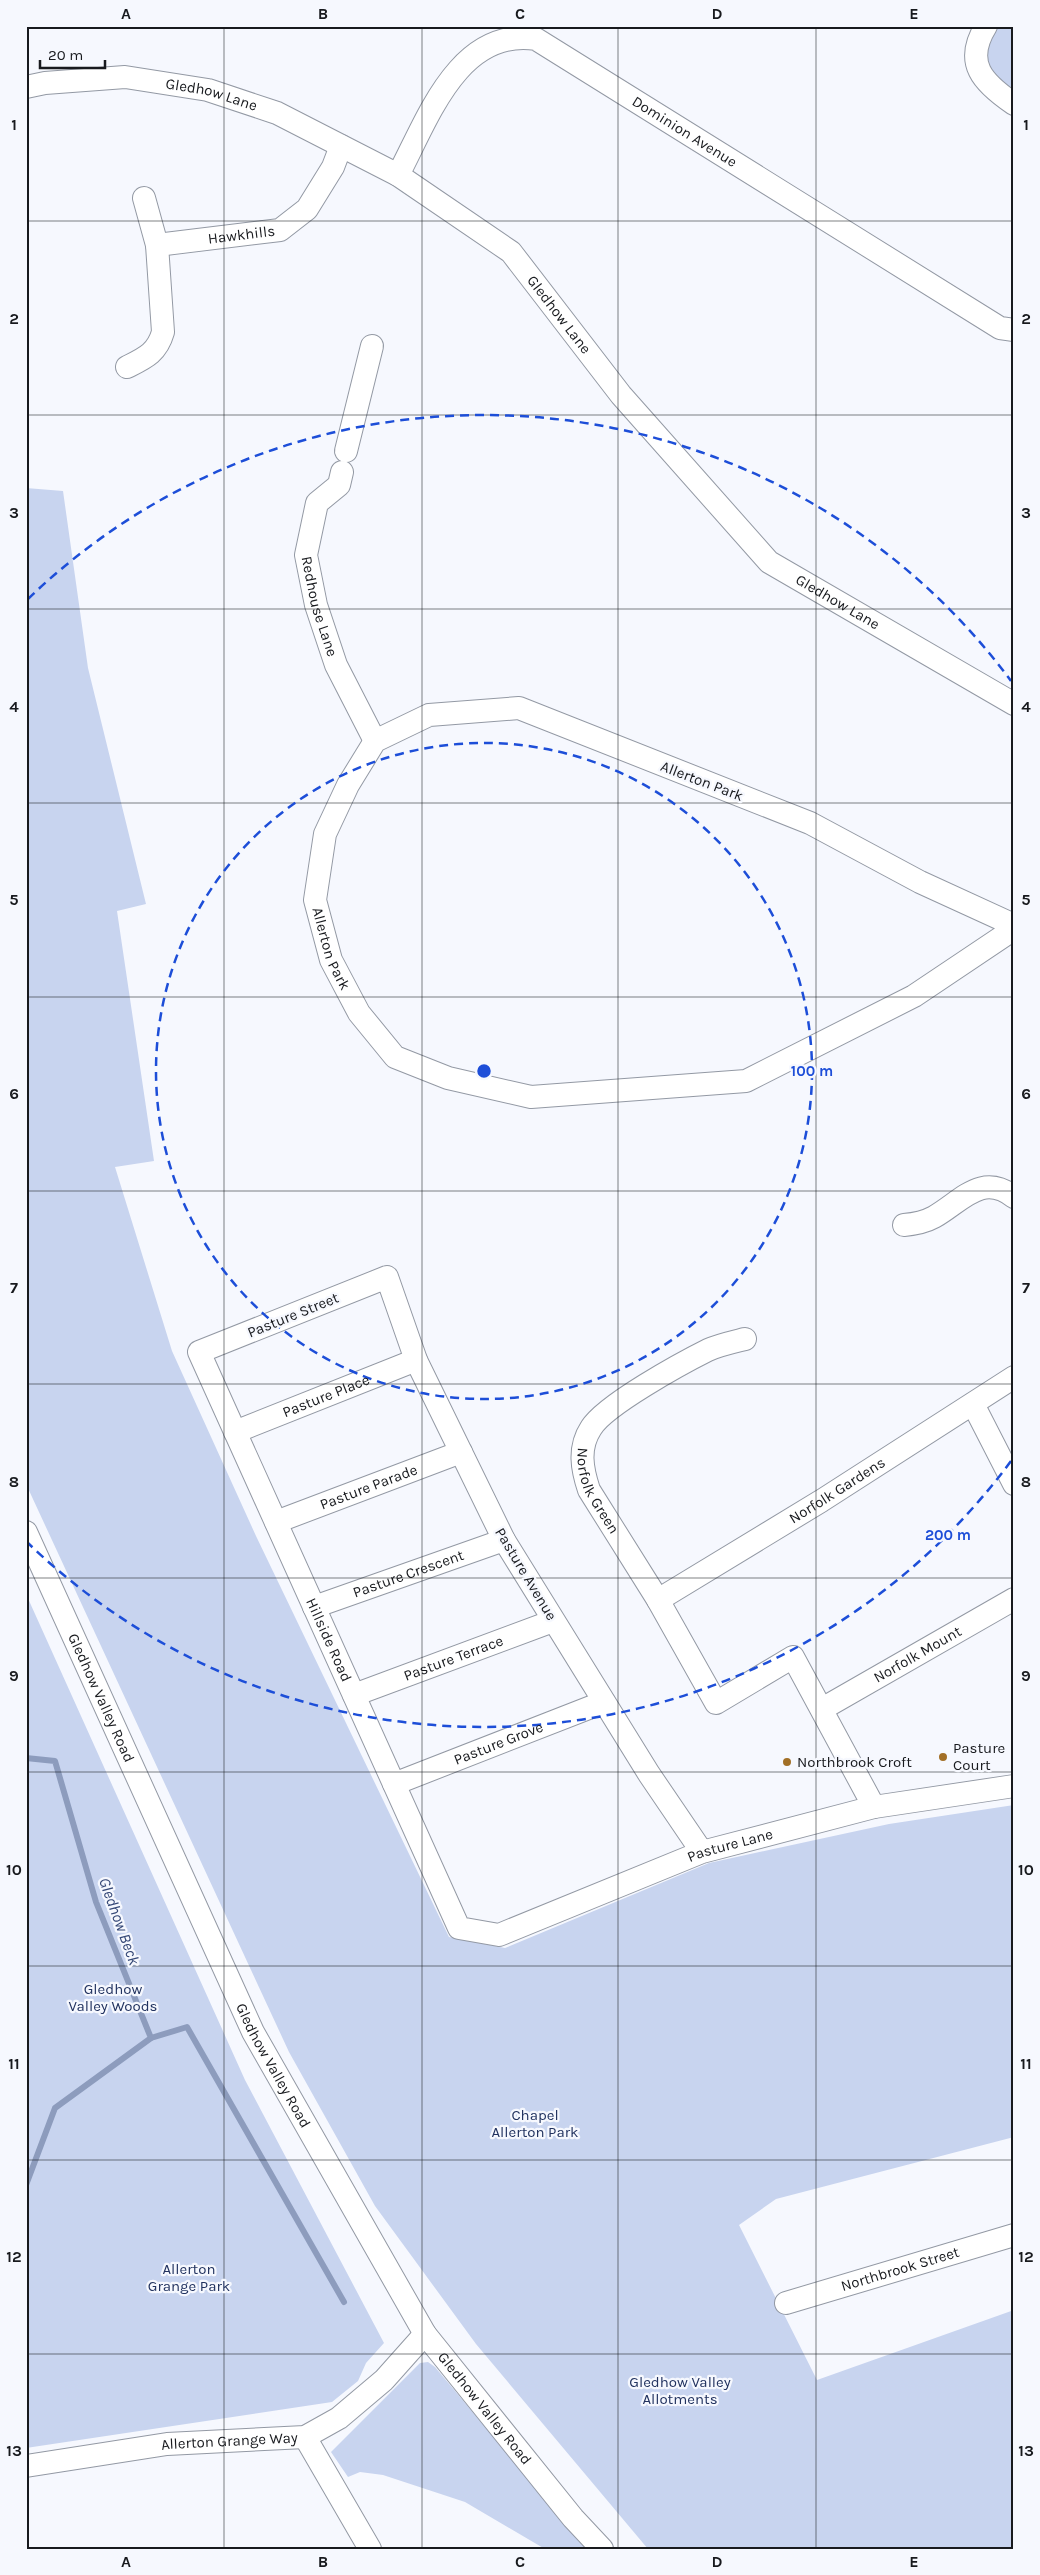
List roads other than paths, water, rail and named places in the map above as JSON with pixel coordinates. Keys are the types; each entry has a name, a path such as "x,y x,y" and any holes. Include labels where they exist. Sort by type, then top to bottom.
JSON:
{"street":[{"path":"986,26 975,48 976,66 995,91 1014,104"},
{"name":"Dominion Avenue","path":"398,175 446,85 461,67 480,51 502,40 538,33 1000,328 1014,330"},
{"name":"Gledhow Lane","path":"26,87 45,83 125,77 208,90 277,113 398,175 511,252 621,395 769,562 1014,704"},
{"name":"Hawkhills","path":"157,244 280,230 307,209 333,167 341,146"},
{"path":"127,367 149,356 159,345 163,332 157,244 144,198"},
{"name":"Redhouse Lane","path":"372,346 339,485 317,504 306,555 316,606 336,665 375,741"},
{"name":"Allerton Park","path":"1014,925 920,882 810,823 519,708 429,715 375,741 348,785 326,834 315,900 331,960 359,1013 395,1057 448,1078 531,1097 746,1082 914,996 1014,929"},
{"path":"904,1225 918,1223 934,1217 977,1189 997,1188 1014,1197"},
{"name":"Pasture Street","path":"199,1352 387,1277"},
{"name":"Pasture Avenue","path":"387,1277 416,1360 504,1540 649,1774 702,1852"},
{"name":"Norfolk Green","path":"745,1339 709,1349 604,1412 590,1428 583,1448 582,1470 589,1490 658,1600 716,1703 794,1657 822,1710"},
{"name":"Hillside Road","path":"199,1352 459,1928"},
{"name":"Pasture Place","path":"235,1432 416,1360"},
{"name":"Norfolk Gardens","path":"658,1600 1014,1377"},
{"path":"973,1404 1014,1484"},
{"name":"Pasture Parade","path":"276,1522 461,1452"},
{"name":"Gledhow Valley Road","path":"26,1532 253,2032 425,2334 574,2518 602,2549"},
{"name":"Pasture Crescent","path":"314,1607 504,1540"},
{"name":"Norfolk Mount","path":"822,1710 1014,1599"},
{"name":"Pasture Terrace","path":"354,1695 553,1621"},
{"name":"Pasture Grove","path":"394,1784 604,1702"},
{"path":"822,1710 874,1807"},
{"name":"Pasture Lane","path":"459,1928 499,1935 702,1852 874,1807 1014,1786"},
{"name":"Northbrook Street","path":"786,2303 1014,2235"},
{"name":"Allerton Grange Way","path":"26,2466 167,2444 304,2436 338,2418 384,2380 425,2334"},
{"path":"304,2436 370,2549"}],"waterway":[{"name":"Gledhow Beck","path":"26,1758 55,1761 96,1902 151,2038 55,2108 26,2185"},
{"path":"151,2038 187,2027 344,2302"}],"place":[{"name":"Pasture Court","path":"943,1757"},
{"name":"Northbrook Croft","path":"787,1762"}],"park label":[{"name":"Gledhow Valley Woods","path":"113,1998"},
{"name":"Chapel Allerton Park","path":"535,2124"},
{"name":"Allerton Grange Park","path":"189,2278"},
{"name":"Gledhow Valley Allotments","path":"680,2390"}]}
